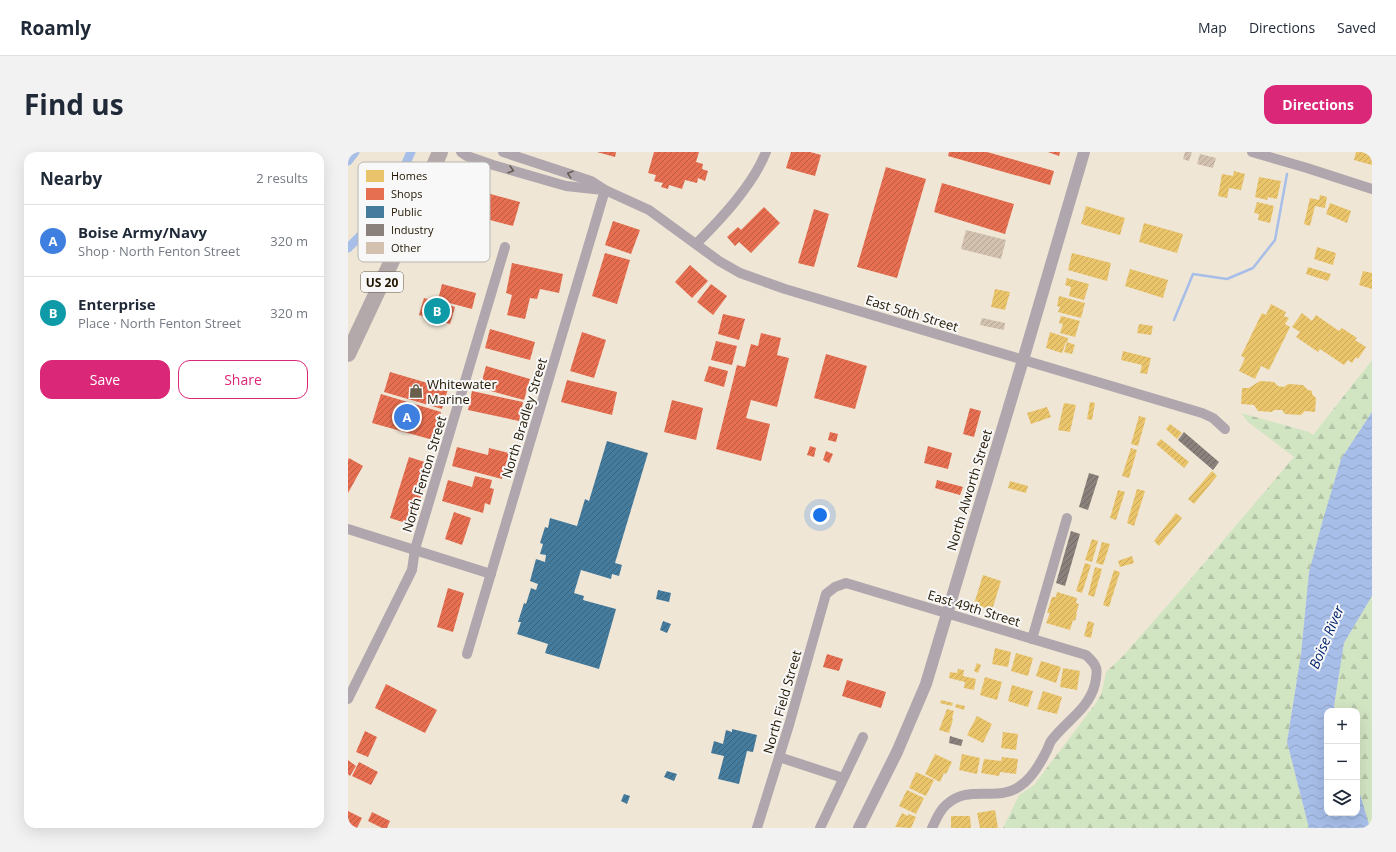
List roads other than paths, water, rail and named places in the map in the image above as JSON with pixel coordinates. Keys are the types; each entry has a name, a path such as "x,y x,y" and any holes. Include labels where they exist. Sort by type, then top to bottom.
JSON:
{"main road":[{"name":"US 20","path":"436,162 440,152"},
{"name":"US 20","path":"348,354 391,262"}],"street":[{"name":"East 50th Street","path":"461,152 467,156 484,162"},
{"name":"East 50th Street","path":"503,152 591,181 605,190 649,210 719,261 740,273 785,289 1202,413 1213,418 1225,429"},
{"path":"696,244 744,190 758,171 766,152"},
{"name":"North Alworth Street","path":"859,828 912,719 926,684 1084,152"},
{"path":"1252,152 1372,189"},
{"name":"East 50th Street","path":"490,164 566,186 605,190"},
{"name":"North Bradley Street","path":"467,654 605,190"},
{"name":"North Fenton Street","path":"348,699 412,570 415,549 505,247"},
{"path":"1032,639 1067,518"},
{"path":"348,529 491,574"},
{"name":"East 49th Street","path":"835,587 846,583 1086,655 1093,662 1098,672 1090,699 1060,730 1050,743 1028,779 1020,786 998,794 966,794 954,798 945,805 932,828"},
{"name":"North Field Street","path":"757,828 826,594 835,587"},
{"path":"820,828 863,737"},
{"path":"779,757 843,778"}],"water":[{"name":"Boise River","path":"1372,412 1372,596 1344,643 1334,708 1324,708 1324,816 1360,816 1360,794 1370,828 1309,828 1287,742 1301,654 1309,572 1341,459"}],"waterway":[{"path":"348,161 355,152"},
{"path":"406,162 411,152"},
{"path":"1174,320 1193,274 1227,279 1253,268 1275,240 1287,174"},
{"path":"348,248 358,238"}],"place":[{"name":"Enterprise","path":"437,311"},
{"name":"Whitewater Marine","path":"416,391"},
{"name":"Boise Army/Navy","path":"407,417"}]}
